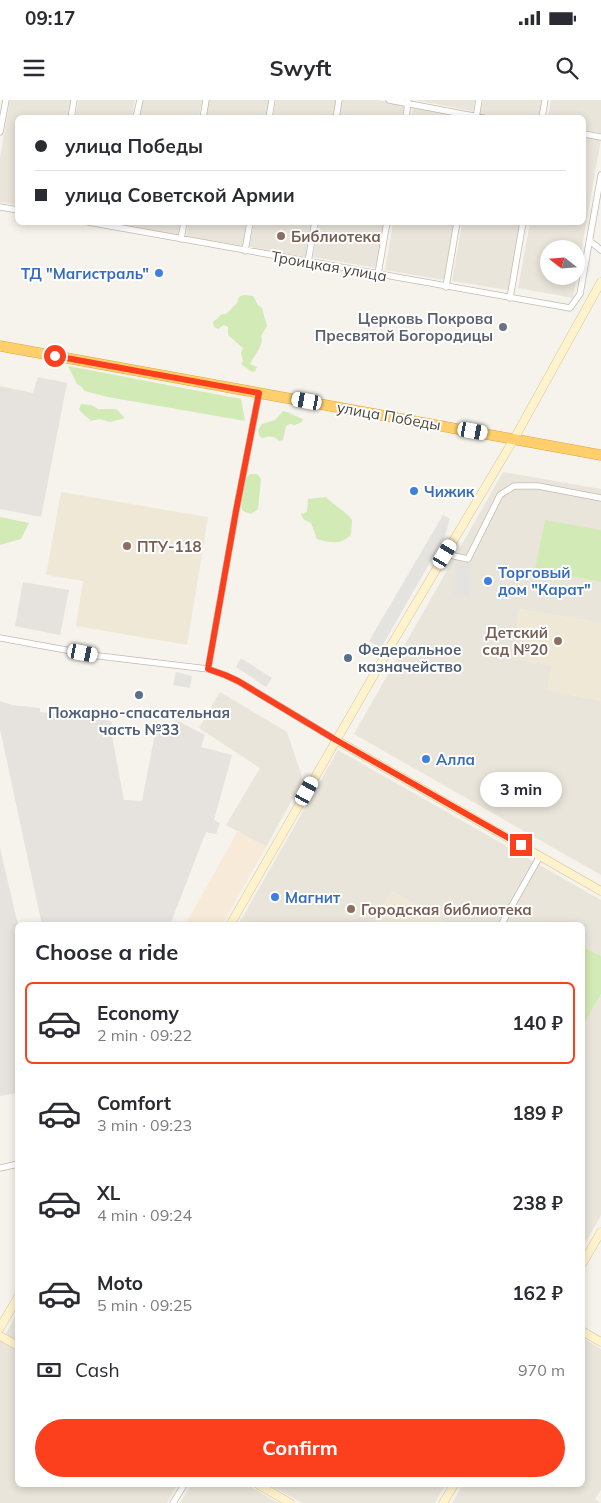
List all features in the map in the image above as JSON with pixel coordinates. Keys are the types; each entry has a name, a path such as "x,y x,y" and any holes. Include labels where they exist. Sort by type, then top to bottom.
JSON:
{"highway":[{"name":"улица Победы","path":"0,346 601,455"}],"street":[{"path":"0,132 6,100"},
{"path":"72,115 74,100"},
{"path":"137,115 140,100"},
{"path":"204,115 206,100"},
{"path":"270,115 272,100"},
{"path":"336,115 339,100"},
{"path":"389,100 408,102 467,115"},
{"path":"476,115 479,100"},
{"path":"542,115 545,100"},
{"path":"406,115 408,102"},
{"path":"586,134 601,138"},
{"path":"592,299 580,294 601,175"},
{"path":"0,207 15,210"},
{"name":"Троицкая улица","path":"117,225 246,251 570,308 580,294"},
{"path":"181,239 183,225"},
{"path":"246,251 250,225"},
{"path":"308,262 314,225"},
{"path":"378,274 386,225"},
{"path":"446,286 457,225"},
{"path":"510,298 522,225"},
{"path":"590,241 601,250"},
{"path":"232,922 336,740 514,439 601,282"},
{"path":"208,669 259,393"},
{"path":"445,554 468,559 500,495 514,486 538,486 601,498"},
{"path":"0,638 99,656 208,669 225,675 601,891"},
{"path":"503,922 540,856"},
{"path":"0,1168 15,1165"},
{"path":"585,1259 601,1233"},
{"path":"0,1328 15,1302"},
{"path":"585,1333 601,1342"},
{"path":"0,1336 15,1344"},
{"path":"173,1503 183,1487"},
{"path":"262,1487 290,1503"},
{"path":"443,1503 453,1487"}],"shaded area":[{"path":"10,100 71,100 68,115 15,115 15,205 0,202 0,158"},
{"path":"79,100 135,100 132,115 75,115"},
{"path":"143,100 202,100 199,115 140,115"},
{"path":"209,100 269,100 266,115 206,115"},
{"path":"276,100 336,100 333,115 273,115"},
{"path":"342,100 377,100 404,105 402,115 340,115"},
{"path":"414,100 475,100 473,111"},
{"path":"483,100 542,100 539,115 480,114"},
{"path":"551,100 601,100 601,133 586,130 586,115 548,115"},
{"path":"413,107 456,115 412,115"},
{"path":"586,136 601,139 586,224"},
{"path":"121,225 180,225 178,235"},
{"path":"188,225 248,225 244,246 186,237"},
{"path":"254,225 313,225 307,257 249,247"},
{"path":"319,225 385,225 377,268 313,257"},
{"path":"393,225 454,225 444,280 385,270"},
{"path":"462,225 521,225 508,290 452,281"},
{"path":"530,225 586,225 583,240 540,240 540,285 575,285 573,298 518,288"},
{"path":"38,377 67,383 41,517 0,509 0,386 33,393"},
{"path":"503,472 601,489 601,623 519,609 513,659 552,665 548,690 601,701 601,875 354,734"},
{"name":"ПТУ-118","path":"61,492 208,517 187,645 76,626 83,581 46,575"},
{"path":"443,515 450,519 445,536 381,648 369,641"},
{"path":"456,563 472,563 470,596 454,595"},
{"path":"23,582 69,590 60,635 15,626"},
{"name":"Детский сад №20","path":"519,609 601,623 601,701 547,690 551,665 513,659"},
{"path":"241,658 272,678 266,687 236,667"},
{"path":"176,672 192,676 190,688 173,685"},
{"path":"220,692 287,732 303,780 266,847 226,825 260,768 199,728"},
{"path":"0,701 12,705 40,708 40,712 87,718 89,714 112,722 111,731 124,800 142,801 157,723 172,728 176,720 205,735 201,747 232,755 214,820 220,823 216,834 206,832 171,922 41,922 0,729"},
{"path":"338,750 601,900 601,956 585,947 585,922 445,922 392,891 374,922 240,922"},
{"path":"238,831 266,847 224,922 187,922"},
{"path":"0,848 17,922 15,922 15,1093 0,1096"},
{"path":"392,891 445,922 374,922"},
{"path":"601,994 601,1215 585,1243 585,1022"},
{"path":"15,1317 15,1340 5,1335"},
{"path":"585,1339 601,1349 601,1490 595,1499 601,1503 452,1503 462,1487 585,1487"},
{"path":"0,1341 15,1350 15,1487 176,1487 167,1503 0,1503"},
{"path":"190,1487 250,1487 278,1503 180,1503"},
{"path":"274,1487 444,1487 435,1503 302,1503"}],"green space":[{"path":"243,295 253,296 262,308 267,326 261,336 260,347 250,364 257,367 252,372 241,364 243,361 241,353 243,348 228,335 228,327 224,325 218,329 214,327 213,322 222,314 226,314 237,303 239,297"},
{"path":"68,366 241,399 245,421 108,397 84,391 77,384"},
{"path":"81,404 91,405 98,409 116,409 125,418 110,422 100,419 91,421 79,410"},
{"path":"283,411 303,419 302,422 286,426 283,440 279,441 271,436 262,438 258,430 262,424 275,420"},
{"path":"250,474 257,474 261,479 258,509 251,514 243,511 241,507 246,478"},
{"path":"326,497 352,520 351,535 339,542 317,539 311,523 305,520 301,514 307,512 308,499"},
{"path":"0,517 29,523 21,539 0,545"},
{"path":"545,520 601,530 601,582 535,569"},
{"path":"585,948 601,956 601,994 585,1022"}],"place":[{"name":"Библиотека","path":"281,236"},
{"name":"ТД \"Магистраль\"","path":"159,273"},
{"name":"Церковь Покрова Пресвятой Богородицы","path":"503,327"},
{"name":"Чижик","path":"414,491"},
{"name":"ПТУ-118","path":"127,546"},
{"name":"Торговый дом \"Карат\"","path":"488,581"},
{"name":"Детский сад №20","path":"558,641"},
{"name":"Федеральное казначейство","path":"348,658"},
{"name":"Пожарно-спасательная часть №33","path":"139,695"},
{"name":"Алла","path":"426,759"},
{"name":"Магнит","path":"275,897"},
{"name":"Городская библиотека","path":"351,909"}],"route":[{"path":"55,356 259,393 208,669 238,681 336,740 521,845"}]}
